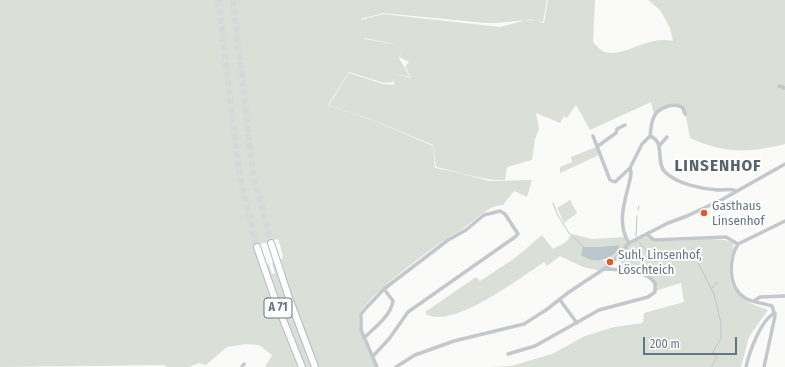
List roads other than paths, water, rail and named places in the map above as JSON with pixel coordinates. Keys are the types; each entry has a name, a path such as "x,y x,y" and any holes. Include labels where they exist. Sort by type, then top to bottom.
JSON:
{"highway":[{"name":"A 71","path":"271,243 288,295 315,367"},
{"name":"A 71","path":"257,247 276,302 302,367"}],"street":[{"path":"779,86 785,88"},
{"path":"593,136 598,146 605,170 610,180 615,182 630,168 642,144 650,136 654,116 661,109 680,106 685,114"},
{"path":"598,146 616,133 617,129 625,125"},
{"path":"650,136 659,146 662,166 665,172 695,186 717,190 733,190 736,192"},
{"path":"659,146 667,137"},
{"path":"396,367 415,355 454,340 516,327 533,319 569,292 615,261 629,243 668,223 687,216 736,192 785,164"},
{"path":"629,243 625,237 622,223 626,191 631,173 630,168"},
{"path":"373,356 389,339 408,312 518,234 502,212 500,211 484,215 466,230 448,240 384,289 361,314 361,330 377,367"},
{"path":"764,367 775,314 772,306 745,298 732,281 732,256 738,244 785,222"},
{"path":"646,234 654,240 726,237 738,244"},
{"path":"508,354 535,346 603,308 654,294 656,289 654,281 648,277 624,270 604,269"},
{"path":"364,338 380,323 393,305 393,301 384,289"},
{"path":"754,301 760,297 785,296"},
{"path":"560,300 577,323"},
{"path":"746,367 753,344 767,320 775,314"}],"waterway":[{"path":"553,203 557,214 569,233 584,247"},
{"path":"638,210 639,206"},
{"path":"636,237 637,216"},
{"path":"639,242 650,255"},
{"path":"626,251 631,252 631,255 641,257 674,253 695,257 714,294 721,323 721,338 713,352 717,358 711,367"},
{"path":"712,288 717,282"}],"tunnel":[{"path":"218,0 240,178 257,247"},
{"path":"233,0 253,173 271,243"}],"place":[{"name":"Gasthaus Linsenhof","path":"704,213"},
{"name":"Suhl, Linsenhof, Löschteich","path":"610,262"}],"district":[{"name":"LINSENHOF","path":"718,166"}]}
